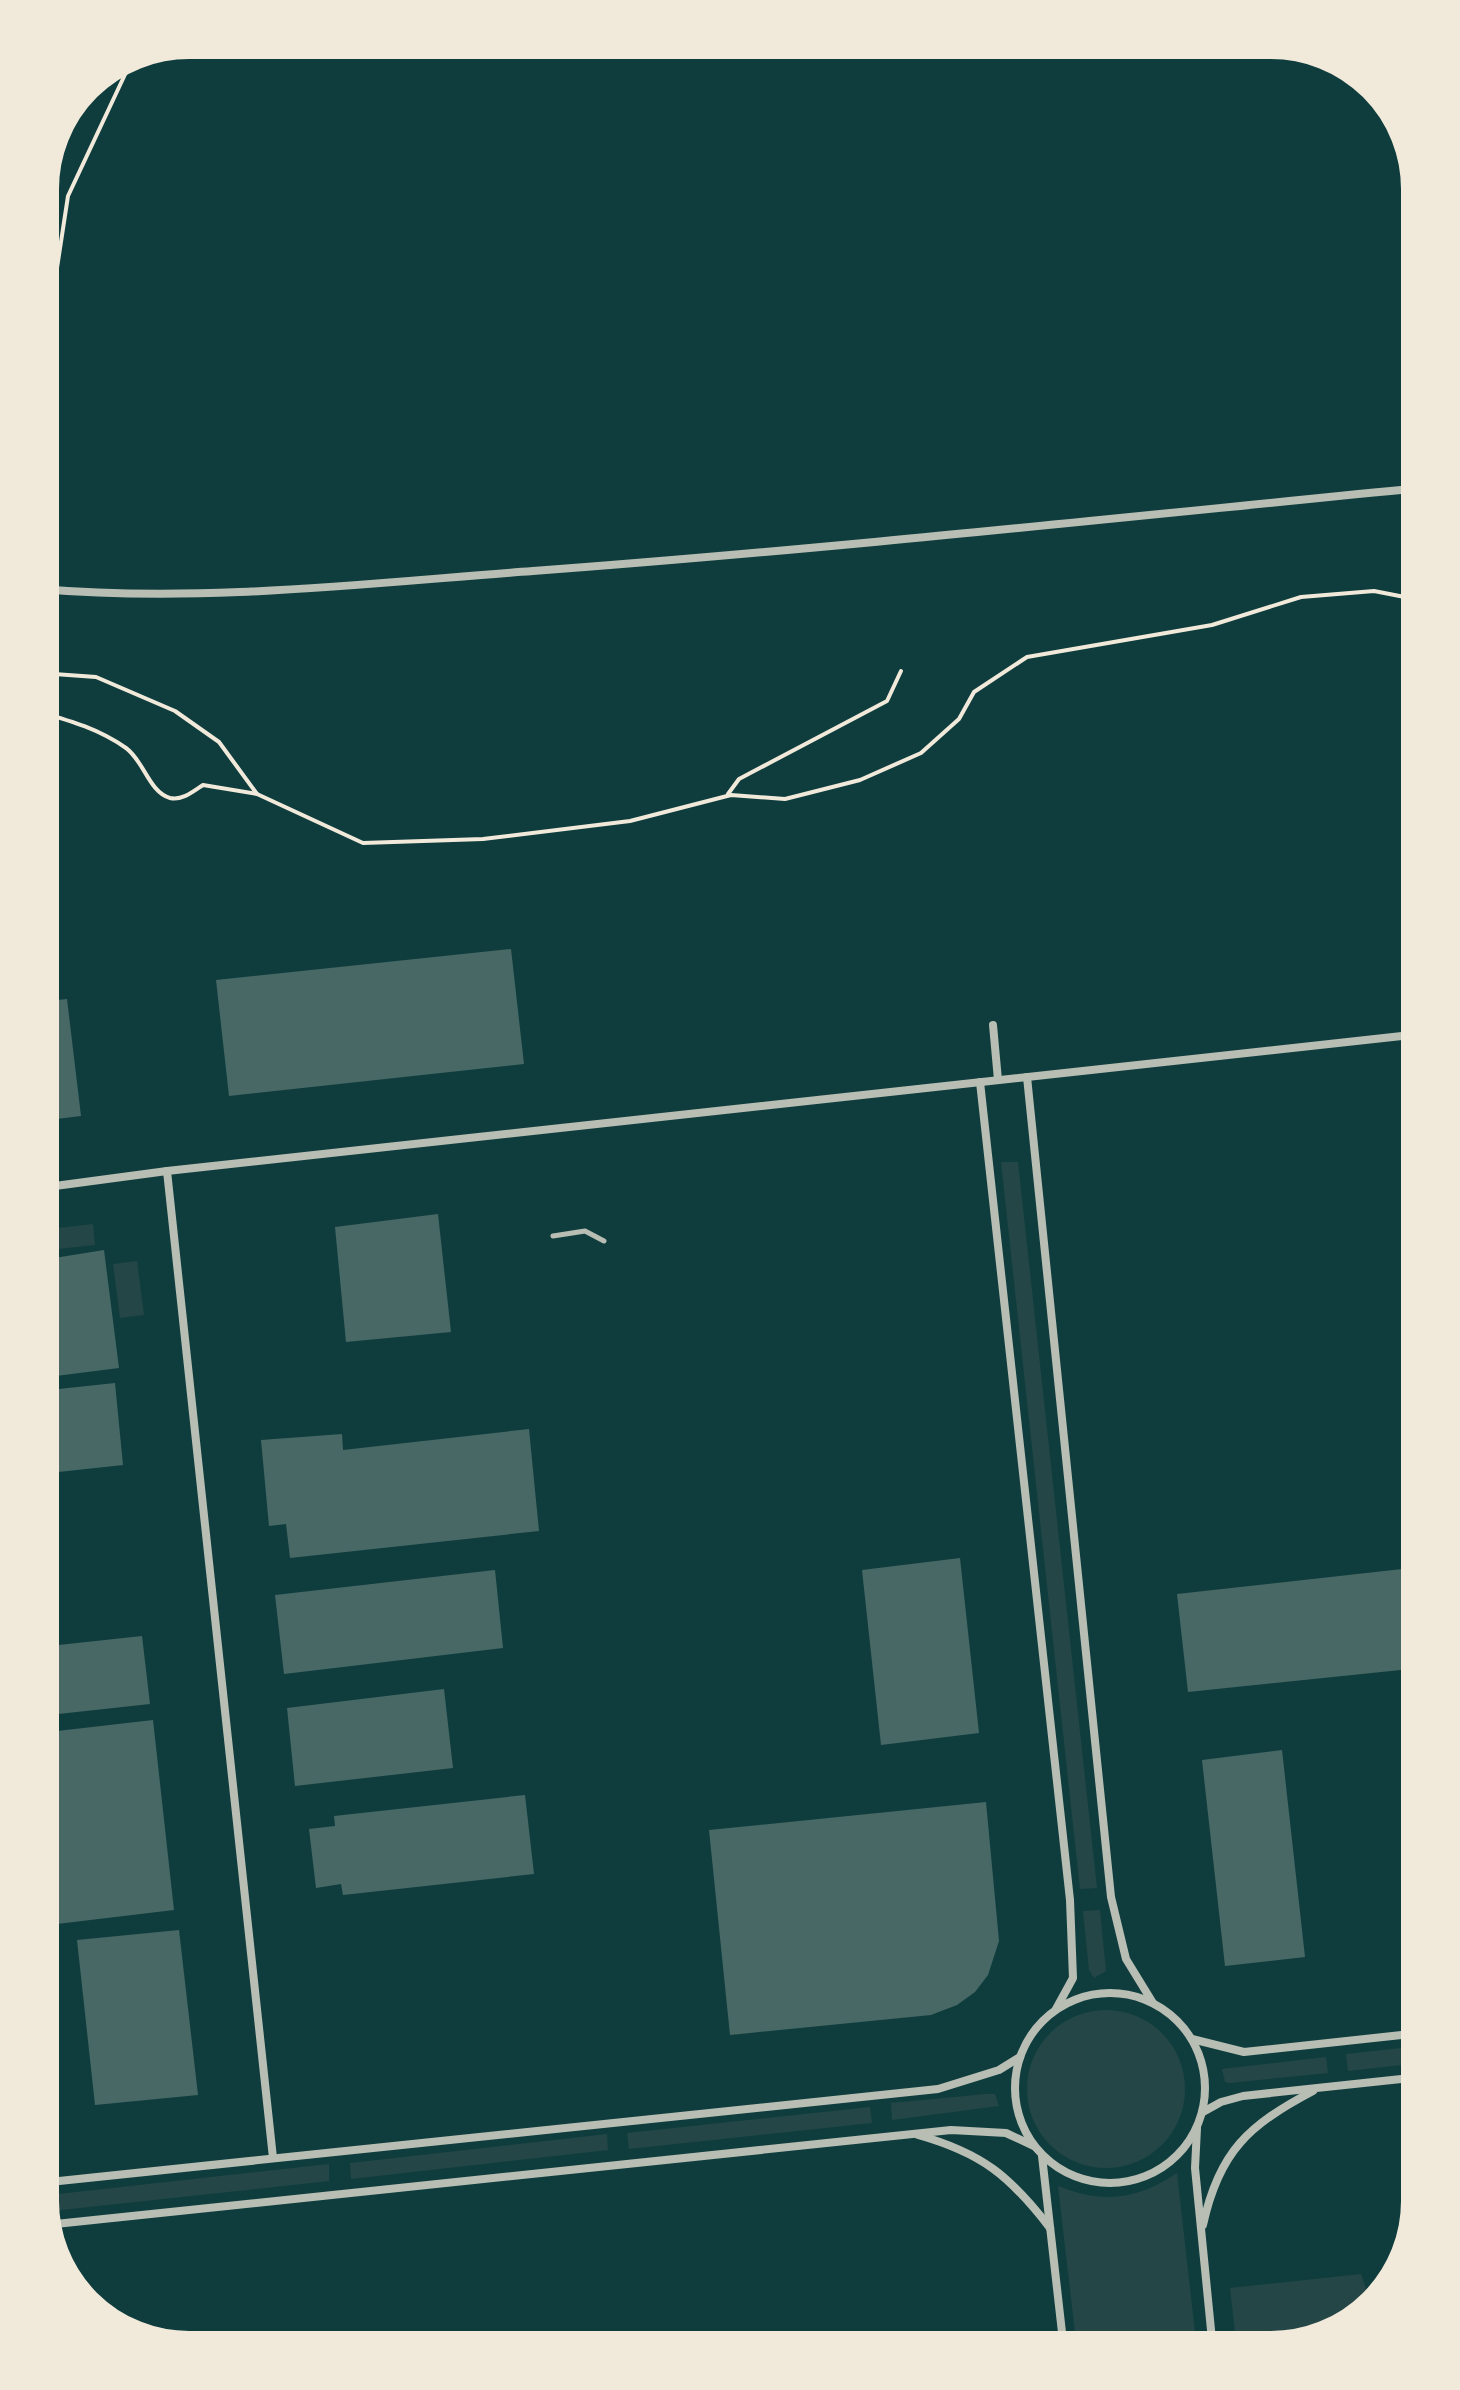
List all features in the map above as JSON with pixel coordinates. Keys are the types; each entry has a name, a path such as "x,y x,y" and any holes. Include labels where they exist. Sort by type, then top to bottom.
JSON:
{"street":[{"path":"54,590 117,596 325,587 690,559 1406,489"},
{"path":"993,1025 998,1080"},
{"path":"54,1186 167,1171 1406,1036"},
{"path":"1027,1077 1111,1897 1126,1959 1153,2003"},
{"path":"980,1082 1070,1900 1073,1978 1056,2009"},
{"path":"167,1171 273,2158"},
{"path":"1114,1993 1153,2003 1175,2018 1191,2039 1204,2074 1203,2112 1197,2127 1170,2163 1150,2175 1128,2182 1082,2180 1042,2156 1020,2119 1015,2088 1020,2057 1041,2022 1074,1999 1114,1993"},
{"path":"1191,2039 1244,2052 1406,2035"},
{"path":"54,2181 938,2089 999,2070 1020,2057"},
{"path":"1203,2112 1221,2102 1243,2096 1406,2079"},
{"path":"1201,2233 1210,2191 1231,2152 1266,2116 1318,2088"},
{"path":"1197,2127 1195,2168 1212,2336"},
{"path":"57,2224 913,2133 983,2130 1006,2133 1034,2146"},
{"path":"913,2133 961,2147 1001,2173 1050,2228"},
{"path":"1042,2156 1062,2336"}],"lane":[{"path":"553,1236 585,1231 604,1241"}],"path":[{"path":"54,288 68,196 127,69"},
{"path":"54,716 86,725 128,750 145,769 156,792 172,799 188,795 203,785 257,794 363,843 483,839 630,821 727,796 785,799 860,780 921,753 959,719 974,692 1027,657 1212,625 1301,597 1374,591 1406,597"},
{"path":"727,796 739,779 887,701 901,671"},
{"path":"54,674 96,677 175,711 219,742 257,794"}],"shaded area":[{"path":"1001,1162 1018,1162 1097,1888 1080,1889"},
{"path":"93,1224 95,1245 54,1249 54,1228"},
{"path":"137,1261 144,1315 120,1318 113,1264"},
{"path":"1100,1910 1106,1971 1094,1978 1089,1970 1083,1911"},
{"path":"1106,2010 1136,2016 1162,2033 1179,2059 1185,2089 1179,2119 1162,2145 1136,2162 1106,2168 1076,2162 1050,2145 1033,2119 1027,2089 1033,2059 1050,2033 1076,2016"},
{"path":"1406,2048 1406,2065 1348,2071 1346,2054"},
{"path":"1326,2057 1328,2073 1229,2083 1225,2082 1222,2069"},
{"path":"995,2094 999,2106 892,2120 891,2103"},
{"path":"870,2107 872,2123 629,2149 627,2133"},
{"path":"607,2134 608,2150 351,2179 350,2163"},
{"path":"329,2164 329,2181 55,2211 54,2194"},
{"path":"1177,2173 1195,2336 1075,2336 1058,2186 1105,2197 1133,2194"},
{"path":"1361,2274 1368,2294 1331,2322 1306,2331 1288,2335 1235,2336 1230,2288"}],"building":[{"path":"511,949 524,1064 229,1096 216,980"},
{"path":"67,999 81,1116 54,1119 54,1000"},
{"path":"438,1214 451,1332 346,1342 335,1227"},
{"path":"104,1250 119,1368 54,1376 54,1258"},
{"path":"115,1383 123,1465 54,1472 54,1390"},
{"path":"529,1429 539,1531 290,1558 286,1524 269,1526 261,1440 342,1434 343,1450"},
{"path":"960,1558 979,1733 881,1745 862,1570"},
{"path":"1406,1569 1406,1669 1188,1692 1177,1594"},
{"path":"495,1570 503,1648 284,1674 275,1595"},
{"path":"142,1636 150,1704 54,1714 54,1645"},
{"path":"444,1689 453,1768 295,1786 287,1708"},
{"path":"153,1720 174,1910 54,1924 54,1731"},
{"path":"1282,1750 1305,1957 1225,1966 1202,1760"},
{"path":"525,1795 534,1874 343,1895 341,1884 316,1888 309,1829 335,1826 334,1816"},
{"path":"986,1802 999,1941 988,1975 975,1992 957,2005 931,2015 730,2035 709,1830"},
{"path":"179,1930 198,2095 95,2105 77,1940"}]}
